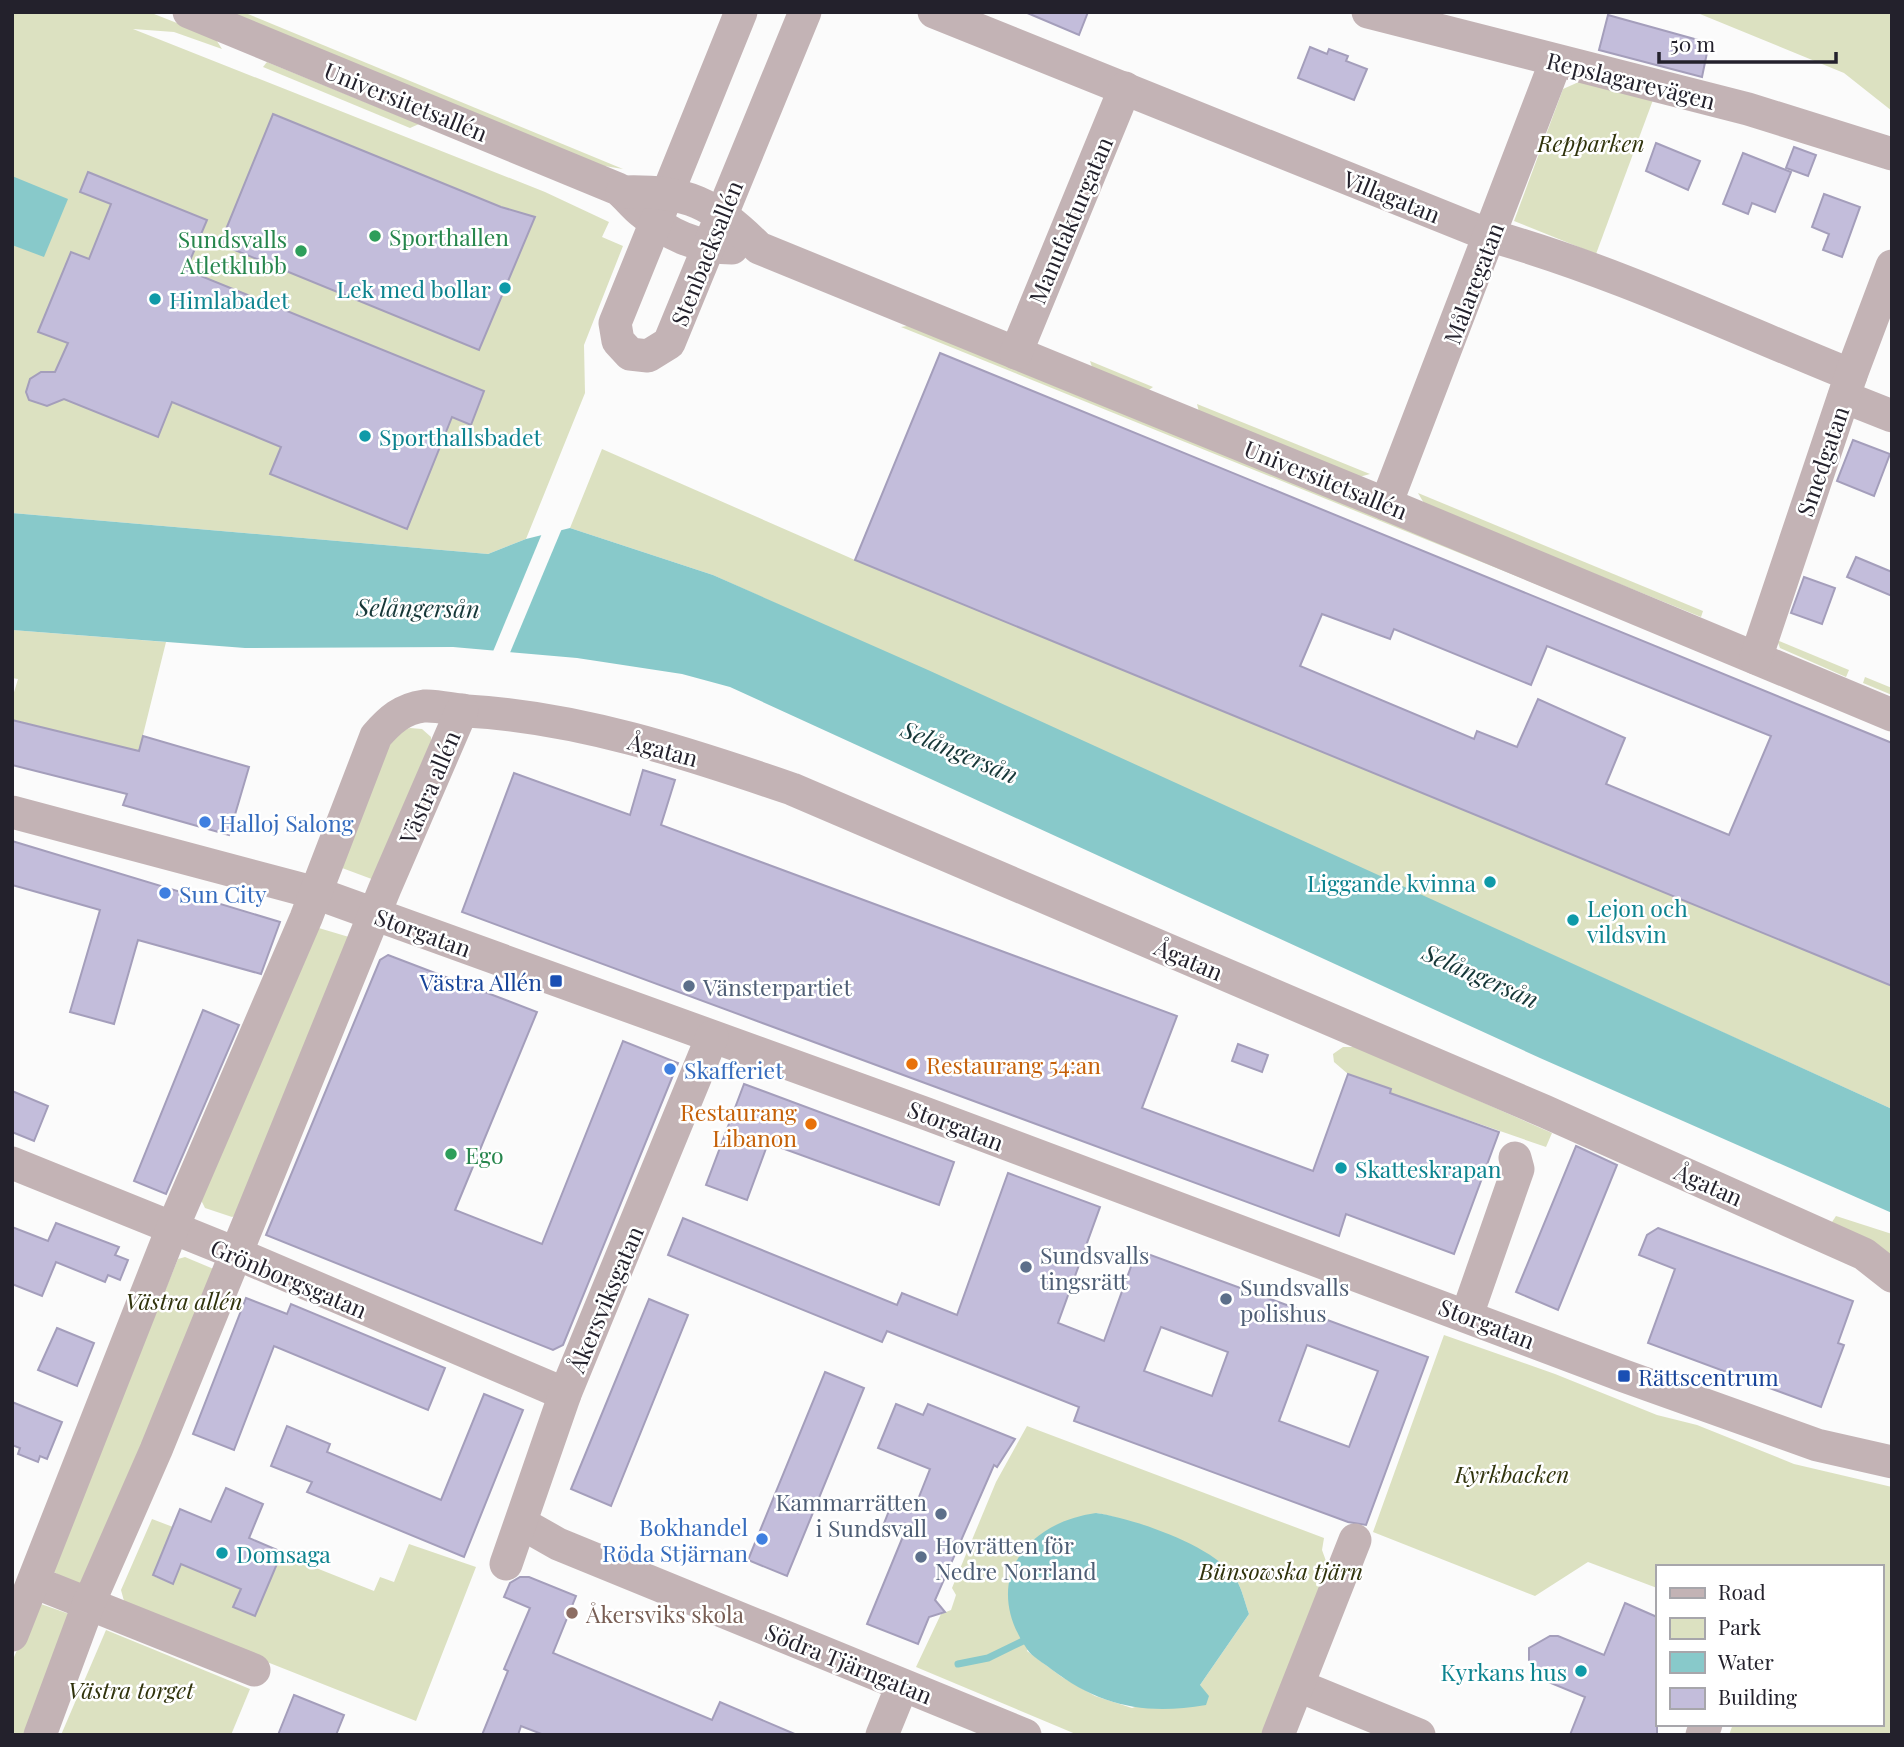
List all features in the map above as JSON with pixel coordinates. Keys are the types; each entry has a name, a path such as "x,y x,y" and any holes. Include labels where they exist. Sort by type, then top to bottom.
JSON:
{"street":[{"name":"Universitetsallén","path":"189,12 662,208 696,199 721,213 759,248"},
{"name":"Stenbacksallén","path":"741,12 615,323 618,341 630,354 648,356 669,343 806,12"},
{"name":"Villagatan","path":"934,12 1491,236 1551,253 1847,386 1892,416"},
{"name":"Repslagarevägen","path":"1368,12 1748,109 1892,154"},
{"name":"Målaregatan","path":"1386,504 1556,61"},
{"name":"Manufakturgatan","path":"1016,352 1125,88"},
{"name":"Universitetsallén","path":"662,208 679,238 710,246 759,248 1386,504 1892,715"},
{"name":"Smedgatan","path":"1756,658 1847,386 1892,266"},
{"name":"Västra allén","path":"12,1635 173,1229 316,893 376,736 395,715 425,706 462,710 235,1254 164,1432 89,1604 40,1735"},
{"name":"Ågatan","path":"462,710 503,712 573,725 652,744 793,789 1658,1160 1864,1254 1892,1276"},
{"name":"Storgatan","path":"12,812 316,893 1817,1445 1892,1462"},
{"name":"Åkersviksgatan","path":"506,1564 565,1394 712,1037"},
{"path":"1467,1315 1518,1169 1515,1158"},
{"name":"Grönborgsgatan","path":"12,1163 565,1394"},
{"name":"Södra Tjärngatan","path":"521,1523 558,1544 1025,1735"},
{"path":"1278,1735 1356,1539"},
{"path":"34,1582 254,1670"},
{"path":"882,1735 902,1686"},
{"path":"1299,1686 1419,1735"}],"green space":[{"path":"12,12 149,12 215,38 222,49 174,32 133,29 545,192 609,222 602,237 623,246 584,345 585,393 526,539 488,554 12,513"},
{"path":"223,12 243,12 623,169 592,164"},
{"path":"1695,12 1892,12 1892,111 1844,73"},
{"path":"267,62 419,124 410,128 263,67"},
{"name":"Repparken","path":"1581,81 1653,100 1596,254 1514,221 1563,89"},
{"path":"913,325 1657,633 901,327"},
{"path":"1090,361 1153,387 1146,392 1092,367"},
{"path":"1197,404 1370,474 1359,477 1199,412"},
{"path":"602,449 855,560 1892,986 1892,1109 713,575 570,528"},
{"path":"1418,493 1703,611 1701,617 1425,505"},
{"path":"12,630 166,642 139,751 14,720 12,723 12,699 18,679 12,678"},
{"path":"1777,640 1849,670 1846,677 1780,648"},
{"path":"1865,677 1892,688 1892,695 1863,683"},
{"path":"410,728 422,729 431,737 431,749 377,881 334,865 392,734"},
{"path":"312,926 349,937 240,1214 232,1217 205,1208 200,1198"},
{"path":"1343,1047 1357,1047 1552,1133 1546,1147 1390,1093 1391,1089 1348,1074 1334,1062 1333,1054"},
{"path":"1836,1216 1892,1234 1892,1258 1832,1222"},
{"name":"Västra allén","path":"185,1257 216,1270 81,1588 49,1569 178,1259"},
{"name":"Kyrkbacken","path":"1444,1335 1555,1374 1657,1415 1697,1425 1794,1464 1892,1487 1892,1735 1729,1735 1732,1726 1883,1726 1883,1565 1656,1565 1656,1588 1588,1562 1535,1596 1373,1532"},
{"name":"Bünsowska tjärn","path":"1027,1426 1324,1538 1322,1550 1330,1572 1264,1735 1078,1735 916,1667 941,1614 951,1610 956,1595 952,1588 996,1482","holes":["1096,1513 1172,1538 1212,1558 1236,1579 1249,1614 1200,1685 1132,1708 1095,1696 1062,1677 1027,1651"]},
{"path":"152,1519 173,1527 153,1576 173,1584 181,1564 241,1589 233,1607 255,1616 281,1554 374,1591 380,1577 394,1582 409,1544 476,1567 416,1721 262,1660 124,1601 121,1590"},
{"path":"41,1604 72,1615 28,1735 12,1735 12,1662 34,1609"},
{"name":"Västra torget","path":"106,1630 250,1689 231,1735 61,1735"}],"water":[{"path":"12,176 68,199 44,257 12,245"},
{"name":"Selångersån","path":"12,513 488,554 526,539 570,528 713,575 928,670 1892,1109 1892,1213 1540,1058 730,687 682,674 577,658 453,647 245,648 12,630"},
{"name":"Bünsowska tjärn","path":"1096,1513 1151,1527 1192,1545 1211,1555 1236,1579 1249,1614 1200,1685 1209,1696 1206,1705 1163,1709 1106,1700 1070,1682 1027,1649 1014,1624 1008,1601 1010,1579 1017,1560 1030,1543 1048,1529 1070,1519"}],"pier":[{"path":"563,526 509,655 492,654 543,531"}],"building":[{"path":"1025,12 1088,12 1079,35"},
{"path":"1608,15 1709,43 1702,77 1599,50"},
{"path":"1310,47 1327,54 1329,49 1348,56 1346,61 1367,69 1354,100 1298,78"},
{"name":"Sporthallen","path":"273,114 501,207 535,217 479,350 220,244"},
{"path":"1656,143 1700,161 1688,190 1646,171"},
{"path":"1794,147 1816,155 1808,176 1786,168"},
{"path":"1743,153 1791,172 1775,212 1752,203 1748,214 1723,204"},
{"path":"88,172 207,220 186,270 484,391 471,425 452,417 407,529 270,474 281,447 172,402 158,437 64,399 47,406 29,400 26,392 30,379 41,372 55,372 68,343 38,332 71,252 89,259 111,204 80,192"},
{"path":"1824,194 1860,207 1842,257 1823,250 1829,234 1812,227"},
{"path":"940,353 1892,743 1892,986 855,560","holes":["1322,614 1390,639 1394,629 1531,685 1547,646 1771,736 1729,835 1606,784 1625,738 1538,699 1517,747 1477,731 1474,739 1300,666"]},
{"path":"1853,440 1890,454 1874,496 1837,481"},
{"path":"1856,557 1892,572 1892,596 1847,577"},
{"path":"1804,577 1835,588 1822,624 1791,613"},
{"path":"12,720 139,751 143,736 249,767 229,835 123,805 127,794 12,765"},
{"path":"643,770 675,780 661,825 1177,1016 1142,1108 1313,1171 1348,1074 1391,1089 1390,1093 1499,1132 1454,1254 1346,1214 1339,1236 462,912 514,773 630,815"},
{"path":"12,841 280,922 261,974 138,940 114,1024 70,1012 100,910 12,885"},
{"path":"388,955 537,1012 455,1210 542,1244 623,1041 678,1063 563,1345 553,1350 266,1235 380,960"},
{"path":"203,1010 239,1025 166,1194 134,1181"},
{"path":"1238,1044 1268,1055 1262,1072 1232,1061"},
{"path":"744,1084 954,1162 939,1205 768,1143 747,1200 706,1185"},
{"path":"12,1091 48,1106 34,1141 12,1132"},
{"path":"1576,1146 1617,1165 1558,1310 1516,1292"},
{"path":"1008,1173 1100,1207 1058,1323 1104,1341 1137,1250 1428,1357 1366,1525 1348,1522 1074,1421 1079,1407 887,1331 882,1342 668,1255 683,1218 897,1305 902,1293 957,1315","holes":["1161,1327 1228,1352 1212,1396 1144,1371","1307,1345 1378,1371 1349,1447 1279,1421"]},
{"path":"56,1223 119,1247 115,1255 128,1260 120,1280 108,1275 105,1282 56,1262 42,1296 12,1284 12,1227 48,1241"},
{"path":"1658,1228 1853,1301 1838,1343 1844,1345 1821,1407 1648,1343 1675,1269 1639,1255 1647,1235"},
{"path":"246,1298 287,1314 291,1304 445,1368 428,1410 274,1346 234,1450 193,1434"},
{"path":"649,1299 688,1315 611,1506 571,1489"},
{"path":"57,1328 94,1343 77,1386 38,1370"},
{"path":"825,1372 864,1388 787,1576 748,1560"},
{"path":"484,1394 523,1410 464,1557 307,1492 312,1482 271,1466 287,1426 330,1444 327,1452 441,1500"},
{"path":"12,1402 62,1422 47,1459 40,1456 38,1462 18,1454 20,1448 12,1445"},
{"path":"896,1404 923,1415 928,1404 1015,1439 997,1467 994,1465 935,1600 945,1612 929,1617 918,1644 867,1624 904,1534 883,1526 894,1498 915,1507 930,1469 878,1448"},
{"name":"Domsaga","path":"226,1488 263,1504 249,1538 282,1552 255,1616 233,1607 241,1589 181,1564 173,1584 153,1575 180,1509 211,1522"},
{"path":"520,1577 529,1577 576,1596 553,1653 712,1720 720,1702 797,1735 544,1735 521,1726 518,1735 482,1735 508,1671 504,1669 530,1608 504,1597 510,1583"},
{"name":"Kyrkans hus","path":"1625,1603 1656,1617 1657,1735 1570,1735 1585,1697 1541,1679 1529,1660 1529,1648 1550,1636 1558,1636 1604,1655"},
{"path":"294,1695 344,1715 336,1735 278,1735"}],"waterway":[{"path":"958,1664 988,1658 1023,1641"}],"place":[{"name":"Sporthallen","path":"375,236"},
{"name":"Sundsvalls Atletklubb","path":"301,251"},
{"name":"Lek med bollar","path":"505,288"},
{"name":"Himlabadet","path":"155,299"},
{"name":"Sporthallsbadet","path":"365,436"},
{"name":"Halloj Salong","path":"205,822"},
{"name":"Liggande kvinna","path":"1490,882"},
{"name":"Sun City","path":"165,893"},
{"name":"Lejon och vildsvin","path":"1573,920"},
{"name":"Västra Allén","path":"556,981"},
{"name":"Vänsterpartiet","path":"689,986"},
{"name":"Restaurang 54:an","path":"912,1064"},
{"name":"Skafferiet","path":"670,1069"},
{"name":"Restaurang Libanon","path":"811,1124"},
{"name":"Ego","path":"451,1154"},
{"name":"Skatteskrapan","path":"1341,1168"},
{"name":"Sundsvalls tingsrätt","path":"1026,1267"},
{"name":"Sundsvalls polishus","path":"1226,1299"},
{"name":"Rättscentrum","path":"1624,1376"},
{"name":"Kammarrätten i Sundsvall","path":"941,1514"},
{"name":"Bokhandel Röda Stjärnan","path":"762,1539"},
{"name":"Domsaga","path":"222,1553"},
{"name":"Hovrätten för Nedre Norrland","path":"921,1557"},
{"name":"Åkersviks skola","path":"572,1613"},
{"name":"Kyrkans hus","path":"1581,1671"}]}
